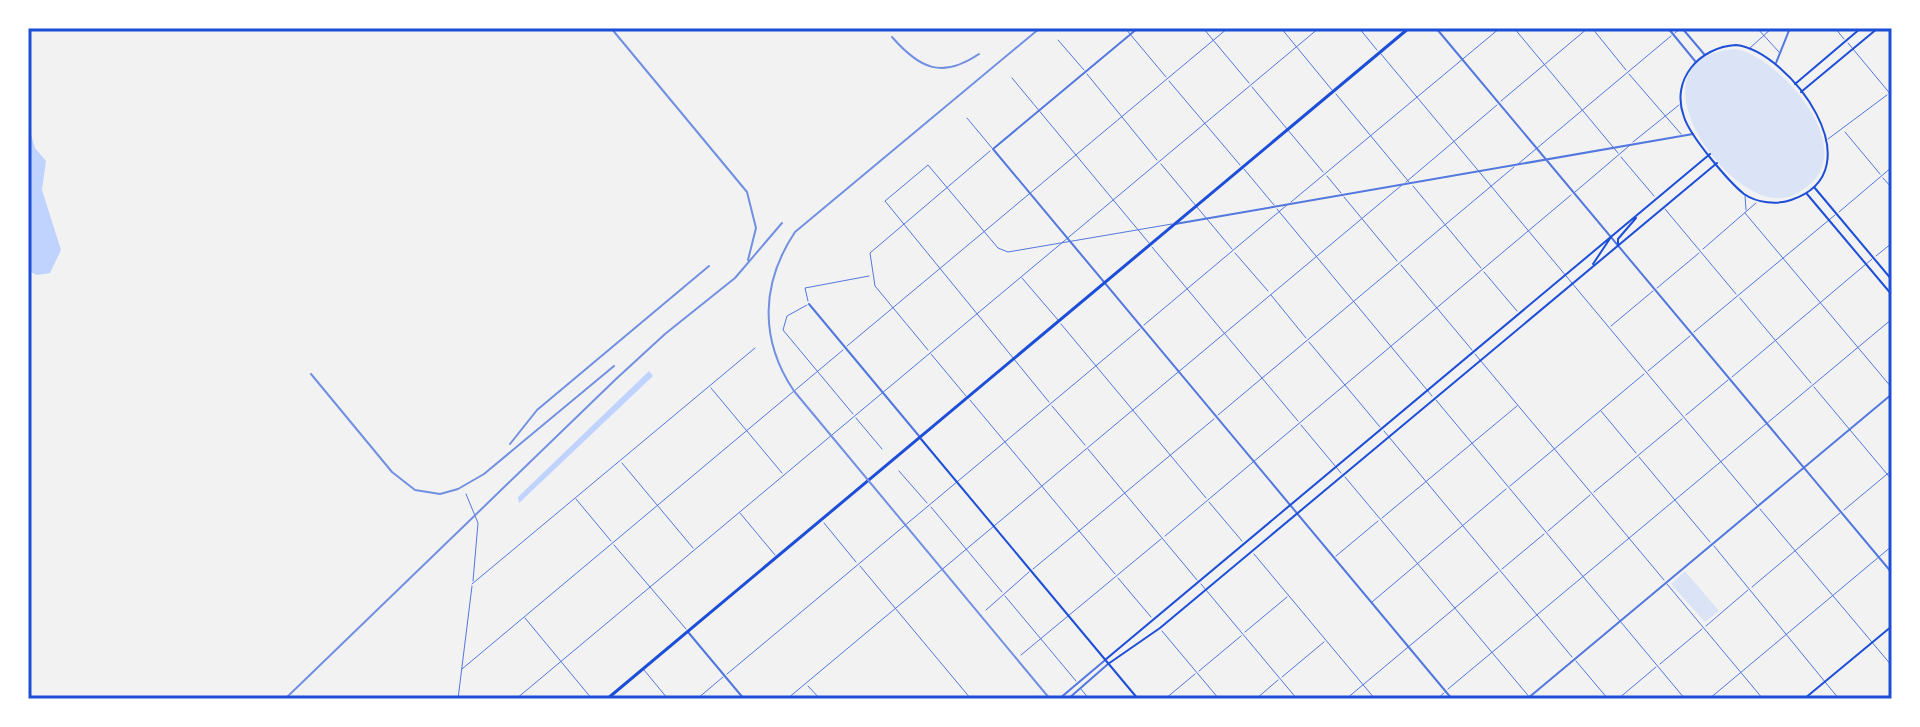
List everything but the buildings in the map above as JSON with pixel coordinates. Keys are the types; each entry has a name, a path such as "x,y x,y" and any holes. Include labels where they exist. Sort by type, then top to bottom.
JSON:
{"main road":[{"path":"607,699 1409,28"},
{"path":"1793,85 1861,28"},
{"path":"1801,93 1878,28"},
{"path":"1724,46 1750,48 1775,64 1801,93 1821,120 1828,139 1826,167 1814,187 1785,202 1759,200 1745,195 1694,134 1684,117 1681,103 1684,79 1696,62 1724,46"},
{"path":"1107,662 1153,620 1710,154"},
{"path":"1107,662 1160,628 1717,163"},
{"path":"1814,187 1892,280"},
{"path":"1806,193 1892,295"},
{"path":"1618,245 1618,239 1639,214"},
{"path":"1590,269 1611,237"},
{"path":"920,437 1138,699"},
{"path":"1804,699 1892,626"}],"street":[{"path":"1125,28 1685,699"},
{"path":"1138,28 870,253 871,275 892,308 1219,699"},
{"path":"1203,28 1763,699"},
{"path":"462,669 1228,28"},
{"path":"1281,28 1526,322"},
{"path":"516,699 1319,28"},
{"path":"1359,28 1892,666"},
{"path":"1436,28 1892,573"},
{"path":"697,699 1500,28"},
{"path":"1514,28 1892,480"},
{"path":"787,699 1224,332 1409,182 1588,28"},
{"path":"1592,28 1682,136"},
{"path":"1668,28 1696,62"},
{"path":"986,610 1681,28 1704,55"},
{"path":"1757,28 1781,54"},
{"path":"1750,48 1772,28"},
{"path":"1775,64 1790,28"},
{"path":"1835,28 1892,96"},
{"path":"1058,40 1608,699"},
{"path":"1012,78 1529,698 1892,394"},
{"path":"1828,139 1844,131 1891,92"},
{"path":"1021,655 1681,103"},
{"path":"967,118 1452,699"},
{"path":"1844,131 1892,188"},
{"path":"1409,182 1694,134"},
{"path":"1297,699 884,204 928,165 998,248 1008,252 1403,185"},
{"path":"1371,603 1892,167"},
{"path":"1745,195 1745,213 1892,388"},
{"path":"1609,328 1759,200"},
{"path":"1346,699 1892,243"},
{"path":"871,275 805,288 809,304 920,437"},
{"path":"1021,277 1375,699"},
{"path":"809,304 787,316 783,330 882,449"},
{"path":"1437,699 1892,319"},
{"path":"472,584 755,348"},
{"path":"709,386 784,475"},
{"path":"1334,558 1519,404"},
{"path":"1600,411 1839,699"},
{"path":"620,460 695,550"},
{"path":"1618,699 1892,470"},
{"path":"899,471 1078,683"},
{"path":"458,699 478,523 466,494"},
{"path":"575,498 744,699"},
{"path":"739,512 777,557"},
{"path":"821,519 971,699"},
{"path":"1709,699 1892,546"},
{"path":"1165,699 1289,596"},
{"path":"524,617 592,699"},
{"path":"1256,699 1326,640"},
{"path":"1059,699 1107,662"},
{"path":"1068,699 1107,662"},
{"path":"643,669 668,699"},
{"path":"806,683 820,699"},
{"path":"1080,689 1089,699"}],"shaded area":[{"path":"1735,49 1771,67 1790,84 1818,125 1824,147 1822,167 1810,184 1790,196 1783,198 1760,194 1735,179 1713,157 1696,130 1686,102 1688,77 1703,58"},
{"path":"1685,571 1719,611 1705,622 1671,584"}],"water":[{"path":"28,124 35,148 46,161 42,190 61,250 50,273 37,275 28,271"},
{"path":"649,371 653,376 519,503 518,497"}],"railway":[{"path":"611,28 747,192 756,228 748,260"},
{"path":"1040,28 795,232 776,271 769,311 775,351 794,391 1050,699"},
{"path":"892,37 912,57 932,67 954,66 979,54"},
{"path":"285,699 616,379 665,334 735,278 782,223"},
{"path":"510,444 537,410 709,266"},
{"path":"311,374 392,472 415,490 440,494 458,489 484,474 614,366"}]}
